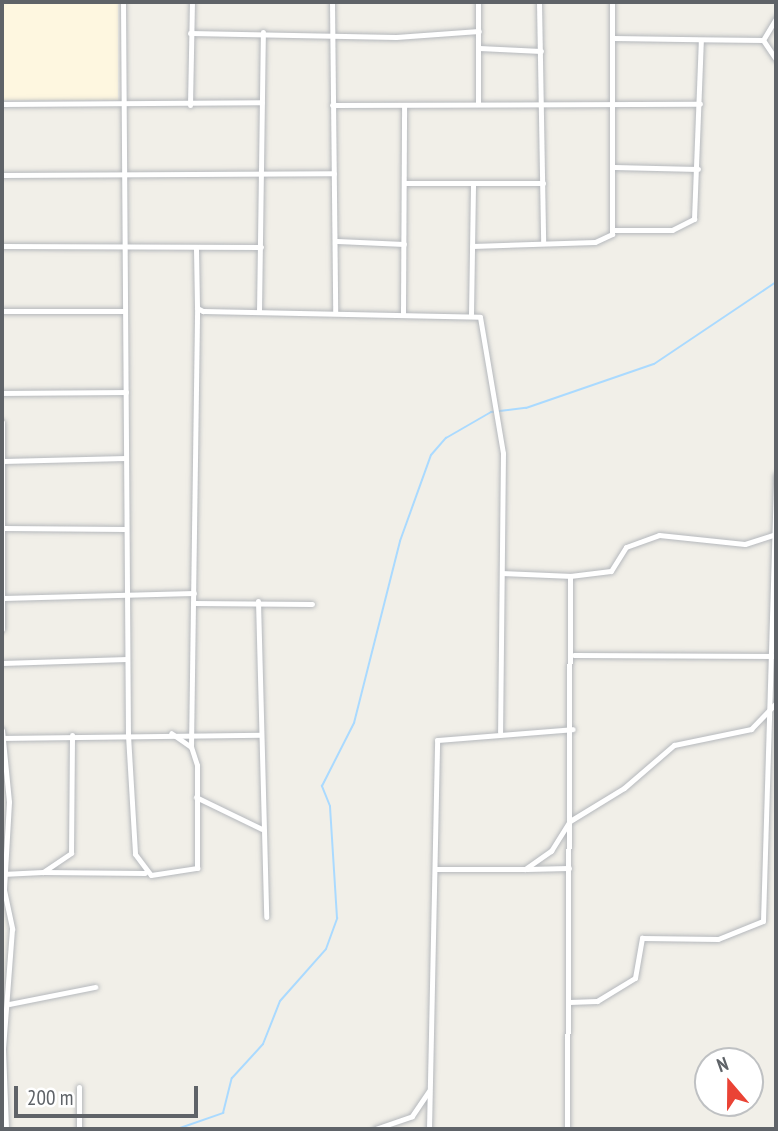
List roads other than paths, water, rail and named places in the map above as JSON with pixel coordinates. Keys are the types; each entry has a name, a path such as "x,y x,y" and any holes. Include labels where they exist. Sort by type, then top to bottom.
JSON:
{"street":[{"path":"123,2 127,248 125,595 128,735 135,854 145,873"},
{"path":"190,105 192,2"},
{"path":"332,2 332,105 337,241 335,313"},
{"path":"478,2 478,103"},
{"path":"539,2 543,241"},
{"path":"612,2 614,230"},
{"path":"763,40 776,18"},
{"path":"190,33 263,32 333,36 479,31"},
{"path":"259,312 264,174 261,102 263,32"},
{"path":"613,38 763,40"},
{"path":"472,246 543,241 603,241 614,230 690,226 698,169 701,40"},
{"path":"763,40 776,59"},
{"path":"479,48 541,51"},
{"path":"332,105 404,106 542,101 700,104"},
{"path":"2,104 123,108 261,102"},
{"path":"403,314 404,106"},
{"path":"614,167 698,169"},
{"path":"2,175 124,177 334,173"},
{"path":"405,183 543,183"},
{"path":"471,314 473,185"},
{"path":"337,241 404,244"},
{"path":"2,246 196,249 261,247"},
{"path":"3,874 145,873 197,868 196,797 191,747 196,249"},
{"path":"197,309 471,314 481,319 503,453 504,573 500,732"},
{"path":"2,311 125,311"},
{"path":"2,393 126,392"},
{"path":"2,422 2,629"},
{"path":"3,461 126,458"},
{"path":"569,1002 597,1001 637,976 642,938 718,939 761,924 776,475"},
{"path":"3,528 125,529"},
{"path":"504,573 570,576 611,571 626,547 659,535 745,544 773,534"},
{"path":"568,1129 569,868 575,655 570,576"},
{"path":"3,597 194,593"},
{"path":"194,603 258,601 312,604"},
{"path":"258,601 266,917"},
{"path":"575,655 776,656"},
{"path":"2,663 127,659"},
{"path":"525,869 551,851 570,821 624,788 674,746 742,733 776,703"},
{"path":"429,1129 437,740 500,732 573,729"},
{"path":"2,730 9,802 3,874 12,929 9,1004 4,1013 3,1087 6,1129"},
{"path":"2,738 171,733 192,736 260,735"},
{"path":"171,733 191,747"},
{"path":"43,872 72,849 72,735"},
{"path":"196,797 224,805 263,829"},
{"path":"2,802 9,802"},
{"path":"435,869 569,868"},
{"path":"9,1004 94,987"},
{"path":"79,1087 79,1129"},
{"path":"375,1129 412,1116 429,1090"}],"waterway":[{"path":"180,1128 223,1113 232,1078 263,1044 280,1001 326,949 337,918 330,806 322,786 354,723 400,541 431,455 446,438 491,412 526,408 654,364 776,282"}]}
